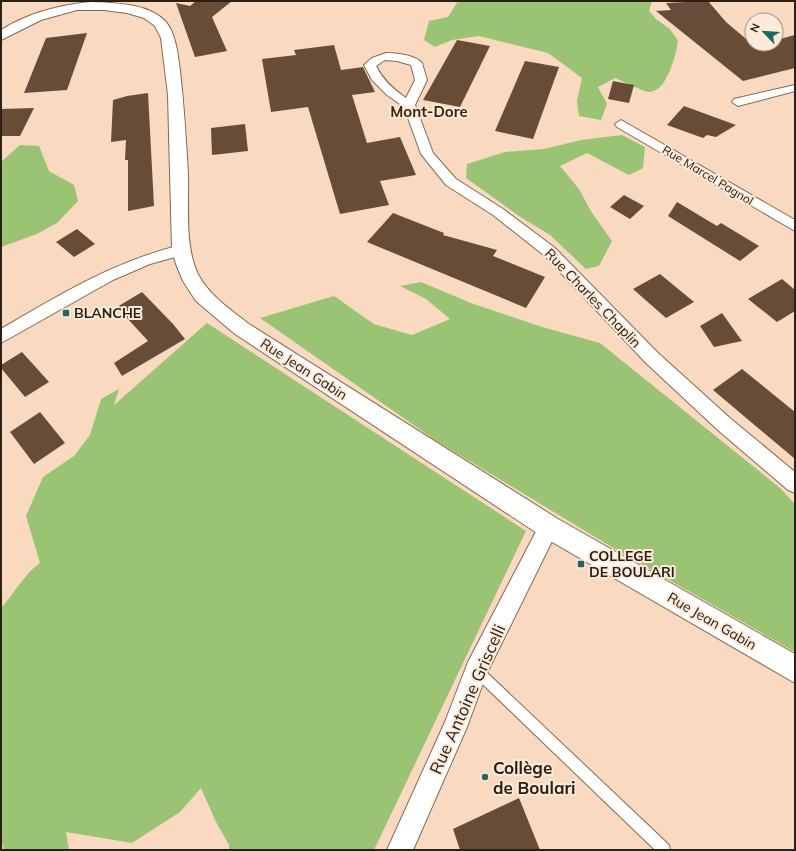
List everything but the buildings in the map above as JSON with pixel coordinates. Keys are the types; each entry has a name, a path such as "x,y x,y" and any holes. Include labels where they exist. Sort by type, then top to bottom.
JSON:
{"street":[{"name":"Rue Jean Gabin","path":"1,36 16,27 42,16 82,6 100,6 131,10 155,19 166,30 171,47 174,76 181,250 184,268 197,290 214,307 242,329 549,527 795,669"},
{"path":"395,56 416,63 421,80 409,104 391,92 376,78 370,65 378,58 395,56"},
{"path":"738,102 795,88"},
{"name":"Rue Charles Chaplin","path":"409,104 427,154 451,182 512,222 550,252 652,358 724,425 795,484"},
{"name":"Rue Marcel Pagnol","path":"621,124 795,226"},
{"path":"1,337 71,296 121,271 146,260 181,250"},
{"name":"Rue Antoine Griscelli","path":"400,850 455,727 476,670 549,527"}],"lane":[{"path":"476,670 664,850"}],"green space":[{"path":"458,1 652,1 649,11 656,19 670,29 678,41 677,47 670,71 661,86 656,90 647,92 615,78 598,87 607,104 601,120 579,116 577,101 582,78 548,53 479,36 452,40 435,47 424,40 429,21 448,17"},
{"path":"622,135 645,147 643,168 629,175 587,153 560,166 579,189 592,213 612,241 599,266 586,269 550,235 519,216 466,178 467,164 505,152 544,149 581,140"},
{"path":"20,145 39,146 49,171 74,185 78,201 57,223 37,234 1,247 1,162"},
{"path":"421,282 471,303 542,327 600,343 780,488 795,504 795,652 615,549 438,442 260,318 334,296 374,324 412,335 450,319 426,299 400,286"},
{"path":"207,323 526,531 374,850 229,850 229,845 216,822 201,788 180,812 132,843 66,832 69,850 4,850 1,840 1,608 24,578 40,563 26,516 43,477 74,456 90,435 101,399 119,389 114,405"}],"place":[{"name":"BLANCHE","path":"66,313"},
{"name":"COLLEGE DE BOULARI","path":"581,564"},
{"name":"Collège de Boulari","path":"485,777"}],"district":[{"name":"Mont-Dore","path":"429,111"}]}
